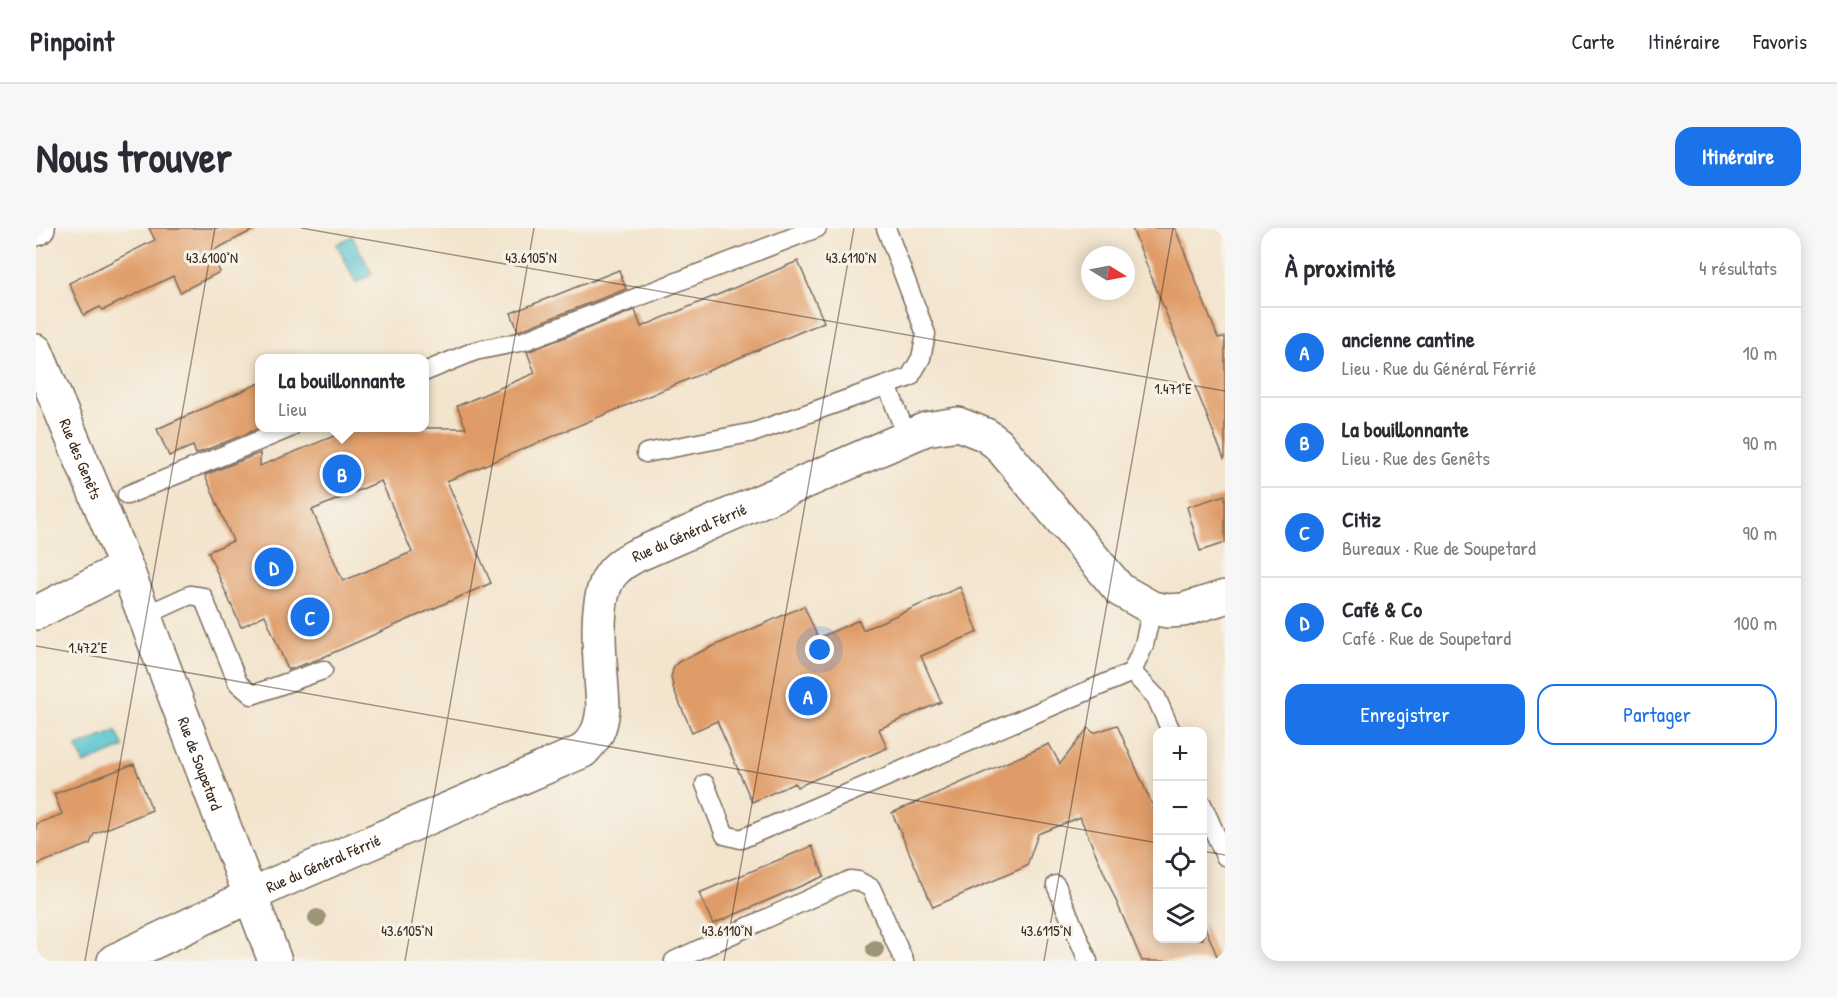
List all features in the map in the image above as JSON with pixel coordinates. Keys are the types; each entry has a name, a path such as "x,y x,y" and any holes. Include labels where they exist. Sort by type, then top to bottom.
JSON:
{"street":[{"name":"Rue des Genêts","path":"36,351 126,567"},
{"name":"Rue du Général Férrié","path":"114,961 277,883 583,751 596,738 601,723 603,708 599,614 602,594 610,576 620,564 926,429 958,424 987,435 998,444 1120,590 1152,608 1168,611 1183,610 1225,597"},
{"path":"36,613 126,567"},
{"name":"Rue de Soupetard","path":"126,567 275,961"}],"lane":[{"path":"429,370 475,351 524,341 817,228"},
{"path":"646,453 755,432 910,377 921,358 926,334 886,228"},
{"path":"887,385 907,437"},
{"path":"127,495 280,432"},
{"path":"144,616 190,595 203,597 238,683 252,695 323,670"},
{"path":"705,784 725,835 741,839 1132,672 1144,645 1152,608"},
{"path":"1132,672 1156,697 1169,727"},
{"path":"1207,813 1225,856"},
{"path":"674,961 850,880 871,888 904,961"},
{"path":"1056,885 1088,961"}],"water":[{"path":"352,236 372,274 356,283 337,244"},
{"path":"116,731 124,747 84,764 77,747"}],"building":[{"path":"149,228 257,228 210,252 220,272 180,292 173,276 103,310 100,307 84,315 69,283 155,240"},
{"path":"1132,228 1175,228 1218,338 1225,337 1224,459"},
{"path":"798,261 824,322 447,481 491,583 319,659 288,670 265,615 241,627 208,552 233,541 205,475 260,453 260,466 344,432 429,432 429,428 466,428 457,406 535,373 527,352 635,310 641,327","holes":["381,481 412,552 343,581 312,510"]},
{"path":"619,270 626,289 518,331 511,313"},
{"path":"255,385 255,430 196,454 193,446 169,456 157,429"},
{"path":"1225,495 1225,543 1200,551 1187,507"},
{"path":"960,587 978,632 921,656 941,702 879,729 887,748 797,787 795,783 752,802 717,721 692,732 674,690 671,677 674,666 680,661 804,606 818,638 859,620 863,630"},
{"path":"1117,725 1153,807 1153,943 1207,943 1207,932 1219,961 1142,961 1080,817 1038,834 1027,866 933,907 892,813 1049,744 1060,764 1088,728 1094,733"},
{"path":"134,764 152,810 94,834 90,844 36,865 36,824 62,814 54,794"},
{"path":"812,846 824,876 713,924 699,893"}],"place":[{"name":"La bouillonnante","path":"342,474"},
{"name":"Café & Co","path":"274,567"},
{"name":"Citiz","path":"310,617"},
{"name":"ancienne cantine","path":"808,696"}]}
